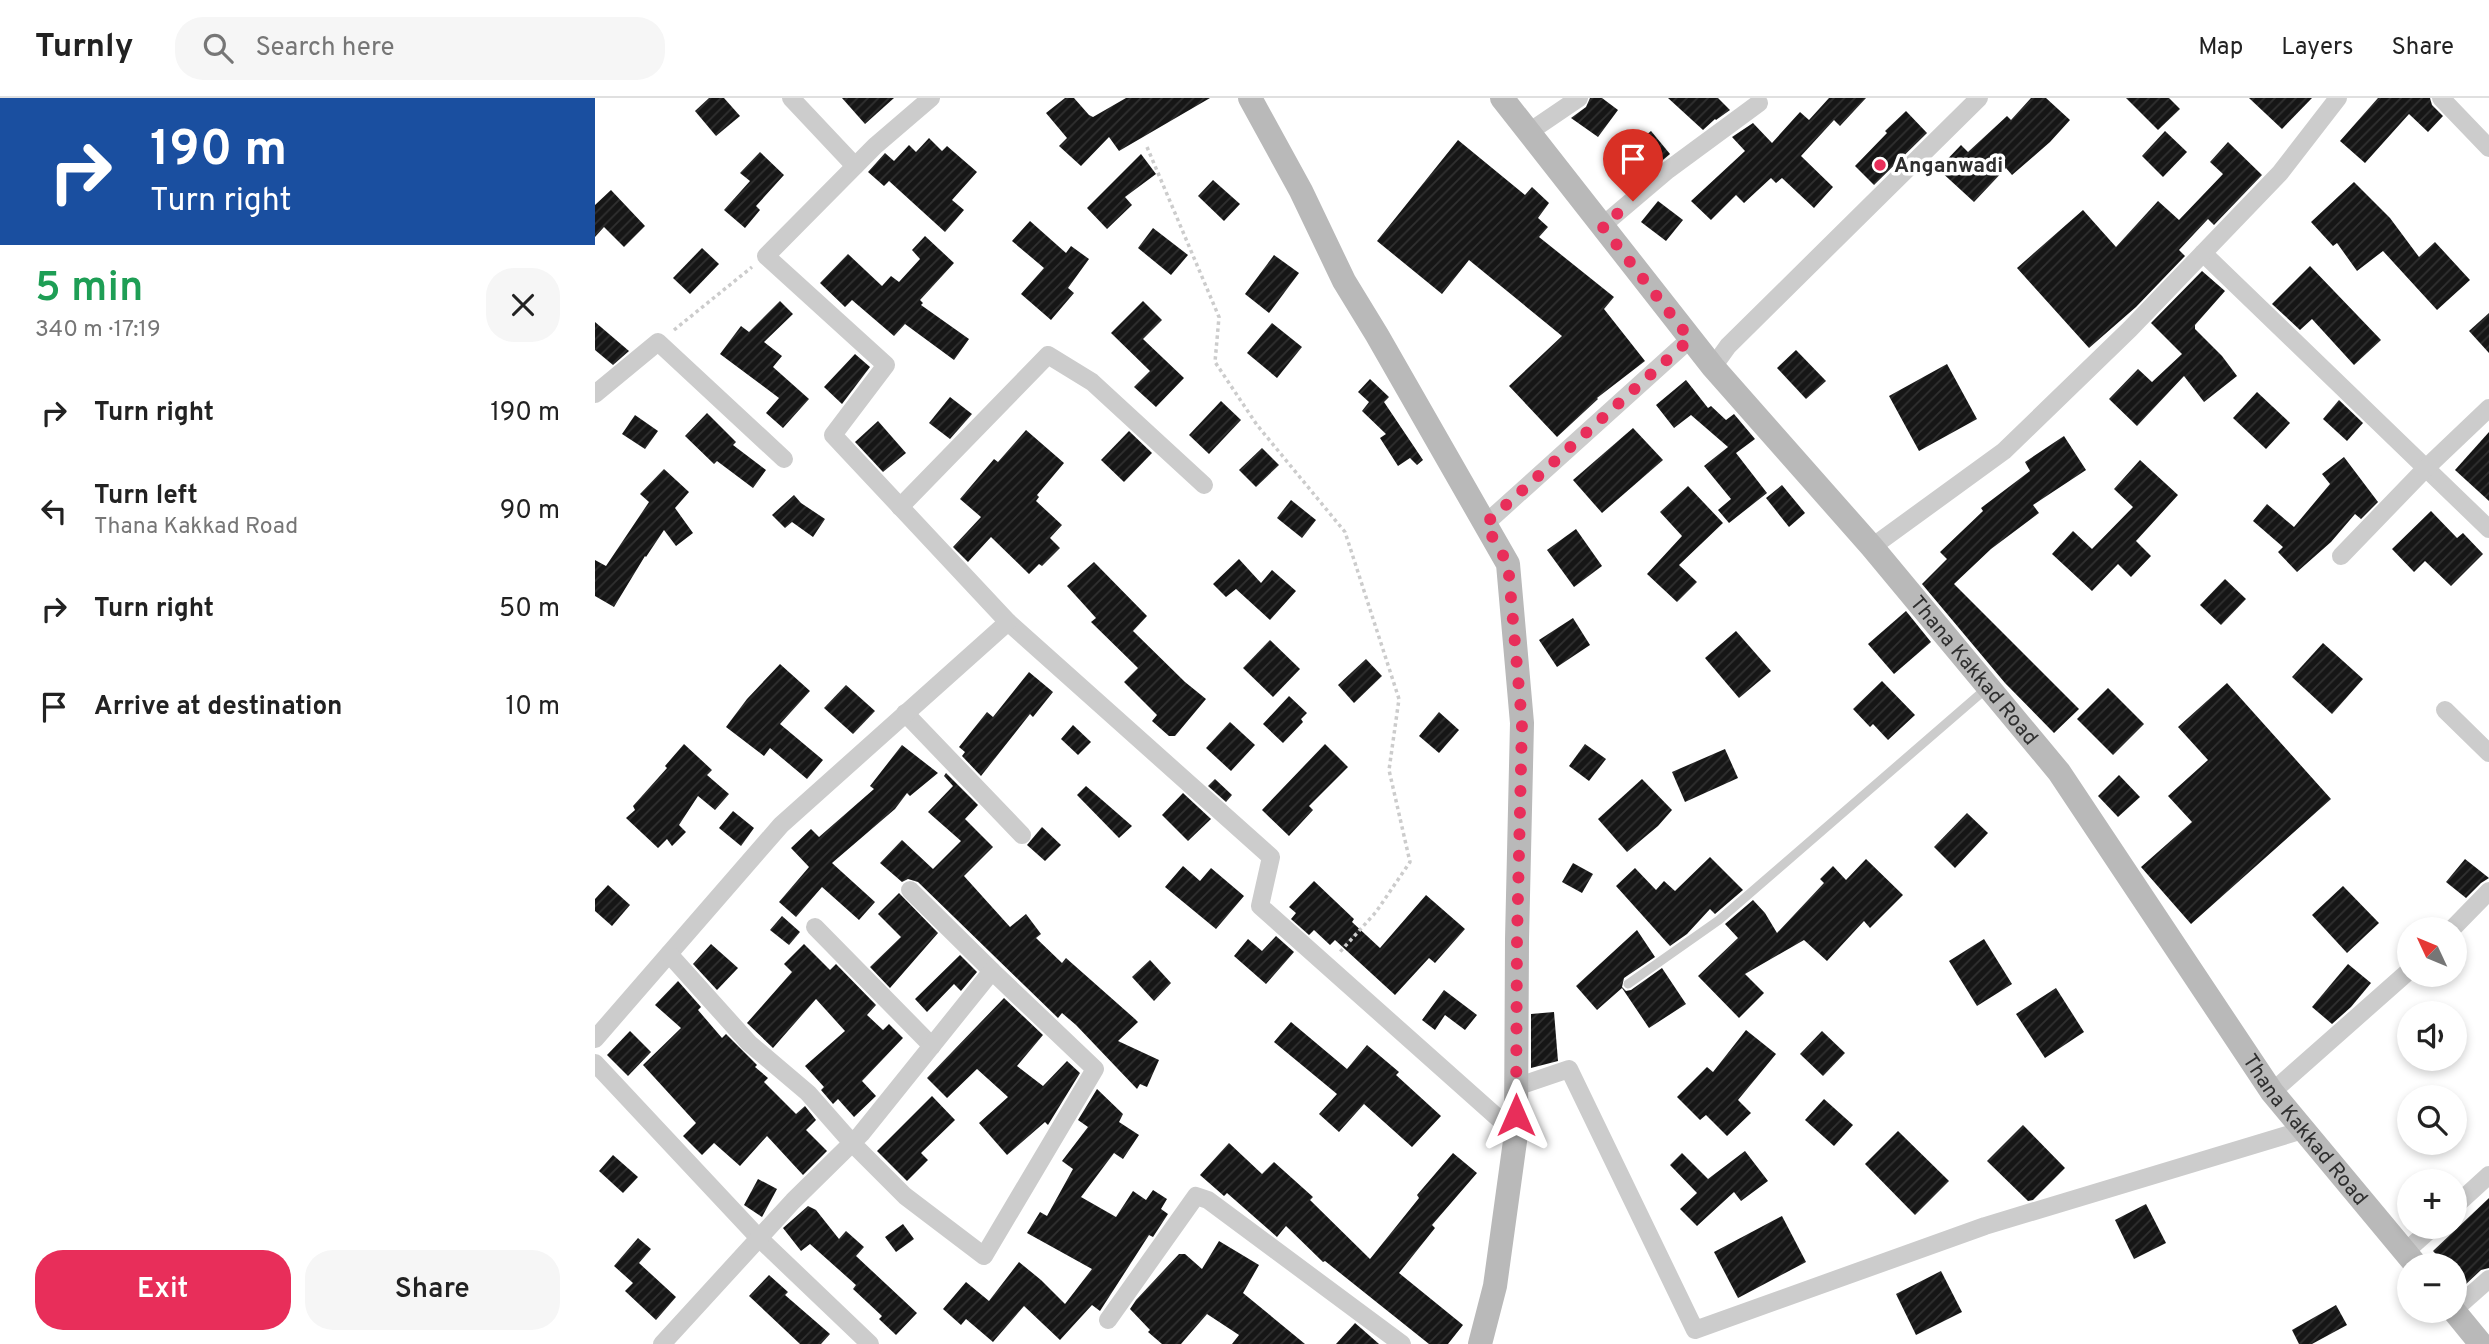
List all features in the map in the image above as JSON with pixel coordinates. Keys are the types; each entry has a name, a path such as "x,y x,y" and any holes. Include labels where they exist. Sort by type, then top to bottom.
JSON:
{"main road":[{"path":"1250,98 1301,191 1344,281 1508,564 1522,723 1515,1134 1495,1286 1480,1344"},
{"name":"Thana Kakkad Road","path":"1502,98 1713,367 1872,547 2059,772 2271,1092 2405,1253"},
{"path":"2464,1323 2481,1344"}],"street":[{"path":"791,98 855,166"},
{"path":"932,98 855,166 767,256 886,365 833,435 1008,622 1271,857 1260,906 1515,1134"},
{"path":"1529,132 1579,98"},
{"path":"1713,367 1728,346 1979,98"},
{"path":"1872,547 2004,451 2130,330 2280,173 2339,98"},
{"path":"2441,98 2489,148"},
{"path":"1602,226 1668,170 1759,103"},
{"path":"2203,253 2489,528"},
{"path":"1485,524 1690,339"},
{"path":"595,394 658,342 784,459"},
{"path":"901,507 1048,355 1093,382 1204,485"},
{"path":"2341,556 2426,468 2489,408"},
{"path":"595,1039 781,825 1008,622"},
{"path":"2445,710 2489,753"},
{"path":"905,713 1022,835"},
{"path":"669,954 749,1043 808,1093 852,1143 905,1196 984,1256 1095,1069 910,890"},
{"path":"2464,917 2489,891"},
{"path":"815,927 932,1046"},
{"path":"662,1344 759,1238 852,1143 992,971"},
{"path":"2271,1092 2397,981"},
{"path":"595,1063 759,1238 870,1344"},
{"path":"1516,1087 1569,1069 1695,1330 1985,1226 2303,1130"},
{"path":"2467,1195 2489,1175"},
{"path":"1108,1320 1196,1196 1208,1200 1402,1344"},
{"path":"2467,1298 2489,1279"}],"lane":[{"path":"1628,984 1719,920 1989,687"}],"path":[{"path":"1147,147 1219,317 1215,362 1257,425 1345,532 1399,699 1389,770 1410,862 1376,912 1327,968"},
{"path":"658,342 767,256"}],"building":[{"path":"709,98 724,98 740,116 716,136 695,111"},
{"path":"842,98 894,98 865,124"},
{"path":"1065,98 1074,98 1093,117 1126,98 1210,98 1119,151 1109,137 1081,166 1059,146 1067,138 1046,113"},
{"path":"1590,98 1602,98 1618,110 1598,137 1571,118 1586,107"},
{"path":"1668,98 1718,98 1730,110 1703,130"},
{"path":"1829,98 1866,98 1840,126 1834,120 1801,156 1833,187 1814,208 1782,178 1776,183 1771,178 1744,203 1736,195 1711,220 1691,201 1745,151 1732,137 1753,123 1772,143 1800,112 1809,120"},
{"path":"2031,98 2046,98 2070,120 2050,142 2012,175 2006,168 1974,202 1938,169 1961,145 1968,152 2007,116 2011,120"},
{"path":"2126,98 2169,98 2180,109 2158,130"},
{"path":"2249,98 2312,98 2282,129"},
{"path":"2378,98 2430,98 2432,105 2443,116 2428,132 2409,114 2365,163 2340,141"},
{"path":"1906,111 1927,133 1874,185 1855,166"},
{"path":"1651,131 1670,154 1638,181 1619,158"},
{"path":"2165,131 2187,152 2163,177 2142,156"},
{"path":"929,138 942,151 947,146 977,172 952,200 964,210 945,232 889,181 884,186 868,172 885,153 894,161 909,145 916,152"},
{"path":"1458,140 1525,195 1532,187 1549,203 1538,218 1548,227 1539,237 1614,297 1604,309 1645,361 1597,398 1557,437 1509,386 1562,336 1469,260 1442,294 1377,241"},
{"path":"2228,142 2262,175 2214,225 2208,219 2179,250 2185,256 2136,307 2089,348 2017,268 2083,210 2116,247 2158,201 2179,220 2223,174 2210,162"},
{"path":"760,152 784,175 756,206 760,210 745,228 724,210 750,181 740,173"},
{"path":"1141,154 1156,174 1125,197 1132,205 1107,229 1087,208"},
{"path":"1213,180 1240,204 1224,221 1198,196"},
{"path":"2354,182 2390,218 2419,257 2435,242 2470,280 2437,310 2383,251 2357,271 2337,243 2333,246 2311,222"},
{"path":"611,190 645,226 624,247 604,227 595,237 595,205"},
{"path":"1658,201 1683,220 1666,241 1641,222"},
{"path":"1030,221 1066,253 1071,246 1089,259 1068,288 1074,293 1051,320 1021,294 1044,268 1012,241"},
{"path":"1153,228 1188,255 1171,275 1138,248"},
{"path":"925,236 954,263 920,300 923,303 921,305 969,339 954,360 905,324 894,336 852,300 845,307 820,283 848,254 882,286 891,276 899,282 920,259 912,250"},
{"path":"702,248 719,264 690,294 673,278"},
{"path":"1274,255 1299,273 1269,313 1245,294"},
{"path":"2310,266 2381,340 2354,365 2312,319 2300,330 2272,304"},
{"path":"2202,271 2225,291 2195,325 2195,329 2222,356 2237,376 2204,402 2184,376 2137,426 2109,399 2138,369 2152,382 2182,354 2151,323"},
{"path":"780,301 793,314 764,342 782,356 773,367 809,399 783,428 766,413 779,398 720,354 741,326 749,332"},
{"path":"1143,301 1162,320 1143,339 1184,378 1156,407 1134,387 1150,371 1111,333"},
{"path":"2489,313 2489,353 2469,331"},
{"path":"595,322 629,351 613,365 595,350"},
{"path":"1272,323 1302,347 1277,378 1247,353"},
{"path":"1796,350 1826,381 1806,399 1777,368"},
{"path":"855,354 870,367 842,404 824,387"},
{"path":"1947,364 1977,419 1919,451 1889,396"},
{"path":"1370,379 1389,397 1384,402 1423,460 1417,465 1410,458 1398,466 1380,438 1386,434 1362,411 1369,402 1358,392"},
{"path":"1686,380 1708,408 1711,406 1726,420 1734,414 1755,439 1736,453 1767,493 1729,523 1718,510 1731,499 1704,466 1728,447 1691,415 1674,428 1656,405"},
{"path":"2257,392 2290,423 2266,449 2233,418"},
{"path":"950,397 972,414 950,439 929,423"},
{"path":"2339,400 2363,423 2347,441 2323,419"},
{"path":"1221,401 1241,420 1209,454 1189,435"},
{"path":"707,413 736,442 733,445 766,470 753,488 717,461 714,464 685,436"},
{"path":"635,415 658,431 645,449 622,434"},
{"path":"878,421 906,453 883,472 855,442"},
{"path":"1633,428 1663,460 1602,513 1573,480"},
{"path":"1026,430 1064,463 1037,495 1039,497 1036,501 1062,525 1050,538 1060,548 1042,566 1039,564 1029,574 991,537 968,562 953,547 981,517 960,499 994,459 998,462"},
{"path":"1129,431 1152,453 1124,482 1101,460"},
{"path":"2489,432 2489,501 2455,470"},
{"path":"2064,436 2086,470 2033,505 2039,513 1991,549 1954,584 2079,709 2054,733 2005,683 1922,584 1947,559 1940,552 1983,511 1981,508 2030,471 2025,462"},
{"path":"1262,448 1279,465 1256,487 1239,470"},
{"path":"2344,457 2378,502 2361,519 2355,514 2331,542 2297,572 2278,552 2283,547 2253,521 2267,504 2294,527 2330,484 2322,474"},
{"path":"2140,460 2178,495 2136,541 2151,556 2131,577 2118,564 2092,591 2052,554 2073,531 2092,549 2133,507 2114,489"},
{"path":"664,469 689,492 675,508 693,533 676,546 664,530 614,607 595,596 595,560 606,566 649,502 640,494"},
{"path":"1782,485 1805,513 1789,527 1766,498"},
{"path":"1688,486 1723,523 1679,565 1697,582 1677,602 1647,574 1682,536 1660,512"},
{"path":"794,495 825,519 813,537 792,522 785,528 772,515"},
{"path":"1291,500 1316,520 1302,538 1277,518"},
{"path":"2431,511 2457,538 2463,533 2483,554 2451,586 2425,561 2414,572 2392,549"},
{"path":"1576,529 1602,566 1574,587 1547,550"},
{"path":"1239,559 1261,583 1272,570 1296,591 1270,620 1236,589 1226,597 1213,584"},
{"path":"1094,562 1147,616 1133,631 1206,699 1175,736 1169,736 1152,721 1157,715 1124,682 1138,668 1091,622 1096,618 1067,586"},
{"path":"2225,579 2246,599 2221,625 2200,605"},
{"path":"1906,611 1931,642 1894,674 1868,644"},
{"path":"1573,618 1590,645 1557,667 1539,640"},
{"path":"1736,631 1771,671 1739,698 1705,658"},
{"path":"1270,640 1300,669 1273,697 1243,668"},
{"path":"2323,643 2363,679 2332,714 2292,677"},
{"path":"1366,659 1382,676 1354,703 1338,685"},
{"path":"780,664 810,691 780,724 823,760 807,779 770,748 764,756 726,727 747,699"},
{"path":"1029,672 1053,692 1033,717 1030,714 981,776 962,756 965,752 959,747 987,712 993,717"},
{"path":"1882,681 1915,715 1888,740 1873,724 1870,727 1853,709"},
{"path":"2227,683 2331,799 2191,924 2141,867 2192,822 2168,796 2208,760 2178,727"},
{"path":"846,685 875,711 853,734 824,708"},
{"path":"2108,688 2144,724 2113,755 2077,719"},
{"path":"1289,696 1307,713 1301,719 1303,722 1283,743 1263,724"},
{"path":"1439,712 1459,730 1439,753 1419,736"},
{"path":"1230,722 1255,745 1231,771 1206,748"},
{"path":"1073,725 1091,742 1078,755 1061,739"},
{"path":"684,744 712,770 707,775 729,794 715,810 698,796 679,825 686,832 672,846 667,839 658,848 626,818 635,810 633,806 667,768 665,766"},
{"path":"1325,744 1348,767 1309,806 1313,810 1289,836 1262,810"},
{"path":"1585,744 1606,759 1589,781 1569,766"},
{"path":"902,745 938,773 910,796 907,793 895,809 832,863 875,902 859,920 822,887 796,917 779,902 809,867 791,848 811,829 819,837 874,789 870,786"},
{"path":"1725,749 1738,778 1685,802 1672,772"},
{"path":"946,773 978,805 965,819 993,847 964,876 1010,927 1026,914 1041,934 1036,938 1062,963 1066,958 1138,1022 1118,1041 1159,1060 1147,1087 1140,1084 1137,1089 1076,1025 1062,1013 1058,1018 918,882 908,879 902,882 880,863 902,840 933,869 961,841 928,812 953,786 944,776"},
{"path":"2119,775 2140,797 2118,817 2098,796"},
{"path":"1215,779 1232,795 1226,802 1208,786"},
{"path":"1642,779 1672,810 1658,826 1627,852 1598,819"},
{"path":"1086,786 1132,826 1119,838 1077,795"},
{"path":"1183,793 1211,819 1188,841 1162,815"},
{"path":"733,811 754,828 741,846 719,828"},
{"path":"1967,813 1988,833 1955,868 1934,847"},
{"path":"1042,827 1061,845 1045,861 1027,845"},
{"path":"1710,857 1743,890 1715,914 1710,909 1687,934 1670,946 1616,886 1635,868 1656,890 1664,881 1675,891"},
{"path":"1866,859 1903,895 1870,928 1864,921 1827,961 1804,940 1745,974 1764,993 1739,1018 1698,976 1738,938 1725,924 1753,900 1777,933 1824,883 1820,879 1833,866 1846,880"},
{"path":"2465,859 2489,878 2466,898 2446,882"},
{"path":"1573,863 1593,874 1582,893 1562,882"},
{"path":"1183,866 1200,881 1211,868 1244,896 1216,929 1165,887"},
{"path":"1314,881 1380,948 1426,895 1465,929 1435,963 1429,958 1395,995 1335,940 1330,945 1314,930 1309,935 1291,919 1296,913 1289,907"},
{"path":"608,885 630,905 612,926 595,911 595,899"},
{"path":"2343,886 2379,923 2347,953 2312,915"},
{"path":"899,893 938,933 890,988 870,967 901,937 878,914"},
{"path":"782,916 800,932 789,945 770,930"},
{"path":"1637,930 1655,957 1624,978 1622,987 1626,991 1631,990 1662,968 1686,1004 1649,1028 1622,988 1597,1010 1576,986"},
{"path":"1276,936 1294,952 1266,984 1234,956 1248,939 1262,951"},
{"path":"1984,939 2012,984 1977,1006 1949,961"},
{"path":"711,944 738,968 717,990 693,964"},
{"path":"804,944 830,970 836,964 876,1005 867,1015 883,1030 889,1024 903,1038 862,1081 876,1096 854,1117 838,1099 833,1104 821,1090 824,1087 805,1066 845,1031 816,999 773,1048 747,1023 792,972 784,964"},
{"path":"960,955 977,972 961,991 954,984 927,1012 915,999"},
{"path":"1150,960 1171,983 1154,1001 1132,977"},
{"path":"2348,964 2371,983 2332,1024 2312,1007"},
{"path":"678,981 701,1007 698,1010 722,1038 726,1034 757,1065 755,1067 768,1078 764,1082 796,1114 805,1106 816,1120 806,1130 827,1151 803,1175 767,1136 740,1166 714,1143 702,1155 683,1136 696,1123 643,1065 681,1028 655,1005"},
{"path":"2056,988 2084,1032 2045,1058 2016,1014"},
{"path":"1444,990 1477,1015 1465,1030 1445,1015 1435,1030 1422,1020"},
{"path":"1004,998 1043,1035 1017,1066 1043,1086 1067,1061 1080,1073 1048,1125 1045,1122 1007,1155 979,1123 1008,1097 977,1069 947,1098 927,1078"},
{"path":"1554,1012 1558,1061 1531,1068 1531,1014"},
{"path":"1291,1022 1347,1069 1367,1045 1399,1072 1396,1075 1441,1116 1412,1147 1364,1104 1339,1132 1319,1114 1337,1094 1274,1042"},
{"path":"1746,1030 1776,1054 1738,1100 1751,1113 1727,1136 1706,1115 1700,1120 1677,1097 1707,1067 1713,1072"},
{"path":"630,1031 651,1052 628,1076 607,1055"},
{"path":"1822,1031 1845,1053 1823,1076 1800,1054"},
{"path":"1097,1089 1123,1114 1119,1122 1139,1135 1123,1159 1114,1153 1081,1197 1116,1217 1133,1191 1146,1200 1153,1190 1167,1199 1161,1209 1168,1214 1153,1237 1149,1235 1100,1311 1092,1305 1060,1340 1024,1306 993,1342 966,1319 961,1325 943,1309 966,1282 989,1301 1019,1262 1065,1304 1092,1269 1027,1233 1040,1212 1047,1216 1073,1169 1062,1161 1088,1127 1078,1120"},
{"path":"932,1096 955,1120 921,1153 928,1160 907,1181 877,1151"},
{"path":"1824,1099 1853,1125 1834,1146 1805,1120"},
{"path":"2023,1125 2065,1168 2033,1200 2028,1201 1987,1161"},
{"path":"1898,1131 1949,1181 1915,1215 1865,1164"},
{"path":"1229,1143 1262,1174 1274,1162 1313,1197 1310,1200 1370,1259 1419,1198 1417,1195 1453,1153 1477,1173 1432,1225 1435,1228 1399,1273 1463,1325 1448,1344 1429,1344 1323,1262 1286,1226 1277,1237 1227,1193 1224,1196 1200,1175"},
{"path":"1745,1151 1768,1181 1741,1201 1734,1192 1697,1226 1680,1209 1697,1193 1670,1165 1682,1153 1708,1179"},
{"path":"613,1155 638,1177 623,1193 599,1171"},
{"path":"758,1179 777,1189 762,1217 744,1205"},
{"path":"2489,1198 2489,1268 2481,1270 2467,1283 2467,1253 2433,1251 2446,1239 2467,1239 2467,1219"},
{"path":"2146,1204 2166,1243 2134,1259 2115,1220"},
{"path":"808,1206 816,1210 839,1239 846,1231 864,1247 856,1256 917,1313 896,1335 879,1319 882,1316 853,1289 856,1285 810,1244 801,1251 783,1228"},
{"path":"1782,1216 1806,1262 1738,1298 1714,1252"},
{"path":"903,1224 914,1239 896,1252 885,1237"},
{"path":"638,1238 651,1249 639,1263 676,1297 656,1320 625,1291 633,1283 614,1266"},
{"path":"1219,1241 1259,1265 1243,1293 1305,1344 1232,1344 1239,1335 1207,1314 1181,1344 1162,1344 1148,1332 1150,1330 1130,1309 1136,1300 1179,1254 1185,1254 1202,1269"},
{"path":"1941,1271 1962,1312 1916,1335 1896,1294"},
{"path":"769,1275 788,1292 785,1295 830,1334 821,1344 800,1344 749,1296"},
{"path":"2336,1305 2347,1325 2312,1344 2299,1344 2292,1330"},
{"path":"1355,1323 1362,1329 1379,1344 1336,1344"}],"place":[{"name":"Anganwadi","path":"1880,165"}],"route":[{"path":"1516,1115 1522,723 1508,564 1485,524 1690,339 1602,226 1633,201"}]}
